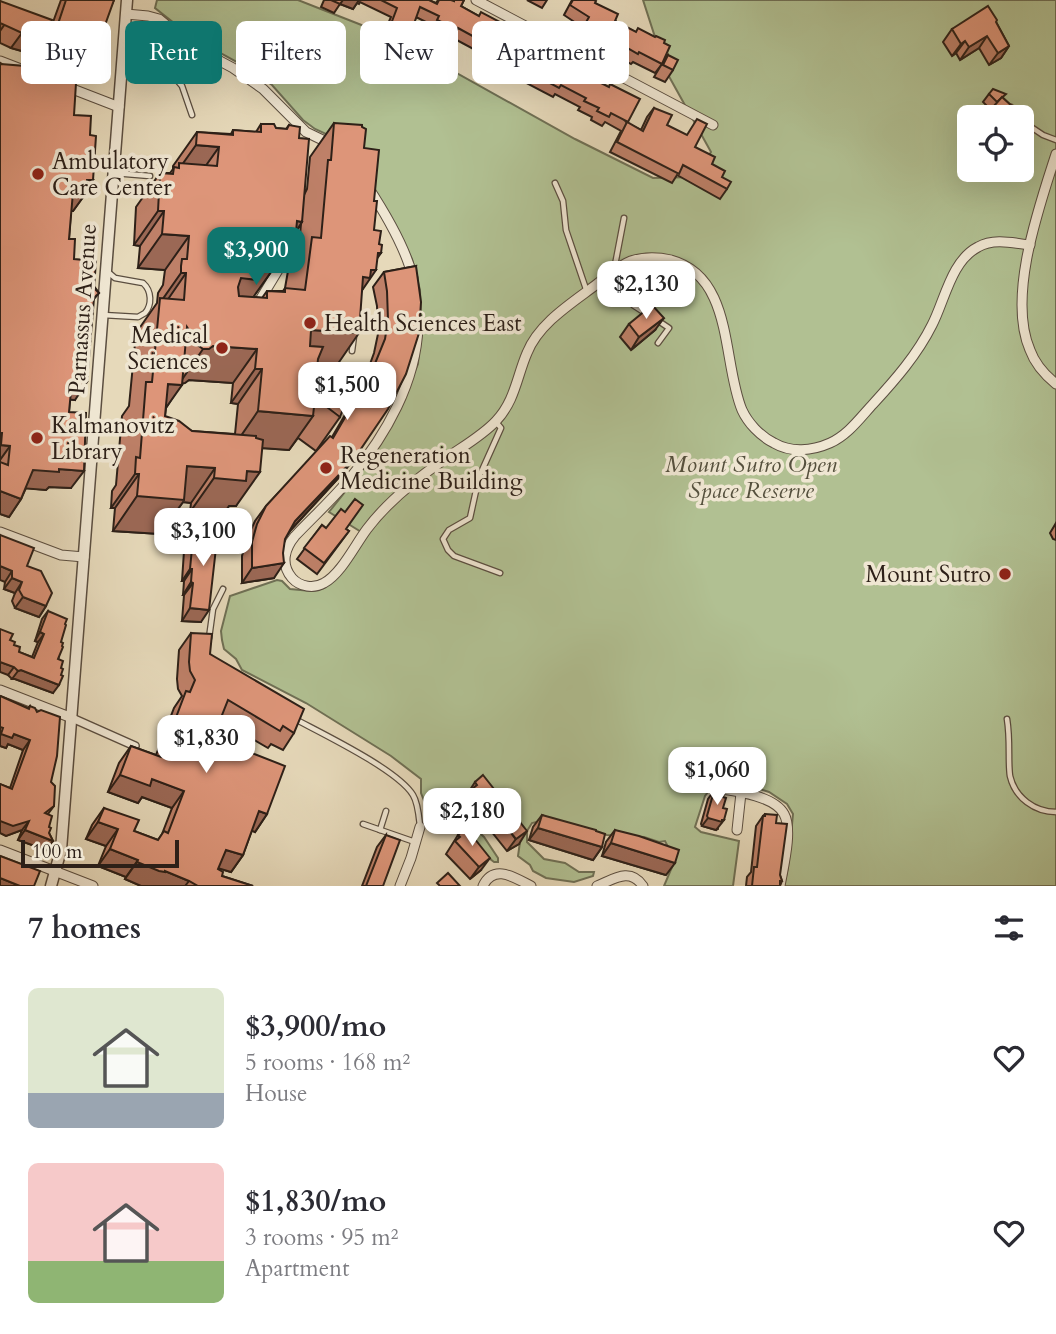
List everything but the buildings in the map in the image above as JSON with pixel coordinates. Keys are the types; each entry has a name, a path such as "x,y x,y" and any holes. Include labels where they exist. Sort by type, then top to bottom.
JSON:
{"street":[{"name":"Parnassus Avenue","path":"51,886 61,850 127,0"},
{"path":"475,0 713,125"},
{"path":"126,14 148,16 163,22 190,45 233,68 263,89 303,137 328,142 340,150"},
{"path":"0,61 118,107"},
{"path":"1056,154 1030,245 1023,296 1024,329 1029,349 1045,374 1056,384"},
{"path":"366,188 384,212 409,263 415,286"},
{"path":"253,312 286,257 288,232"},
{"path":"418,311 417,347 401,397 361,465 291,541 285,552 287,571 300,584 311,587 325,583 375,520 397,497 496,421 512,399 527,352 536,337 550,322 623,265 637,259 654,258 680,263 696,272 716,302 739,399 747,419 776,444 800,450 821,446 840,437 897,376 925,338 954,275 968,254 987,243 1030,245"},
{"path":"0,532 61,555 84,557"},
{"path":"0,690 135,746"},
{"path":"712,788 768,801 785,815 788,829 780,886"},
{"path":"737,830 741,793"},
{"path":"400,886 420,827"},
{"path":"0,850 93,886"},
{"path":"483,886 490,877 501,874 531,886"},
{"path":"597,886 628,875 643,886"}],"lane":[{"path":"122,58 148,60 169,71 182,86 192,115"},
{"path":"1034,129 1056,140"},
{"path":"114,173 149,176"},
{"path":"555,183 563,201 566,230 587,292"},
{"path":"615,270 624,218"},
{"path":"102,315 142,316 148,310 150,296 147,286 115,278 106,269"},
{"path":"633,305 669,328 658,343"},
{"path":"352,351 356,325"},
{"path":"496,421 501,428 479,477 470,518 449,530 443,539 447,550 454,556 500,573"},
{"path":"209,644 213,609 223,589"},
{"path":"288,715 397,778 413,795 420,827"},
{"path":"1007,719 1010,776 1013,785 1023,799 1036,808 1056,812"},
{"path":"380,830 386,811"},
{"path":"363,824 415,842"}],"green space":[{"name":"Mount Sutro Open Space Reserve","path":"157,0 298,0 360,24 360,84 458,84 458,74 472,84 653,178 695,177 711,152 666,71 643,0 1056,0 1056,886 784,886 793,814 787,804 769,792 738,782 715,783 705,796 695,827 701,832 739,841 733,886 664,886 675,860 665,841 607,835 540,821 532,823 527,831 527,842 544,859 565,863 579,872 594,872 593,876 574,882 546,878 533,871 530,865 518,856 520,842 477,793 456,808 484,837 498,862 489,858 461,827 443,825 427,808 421,793 421,779 391,756 306,703 242,670 236,659 224,649 222,640 221,631 230,596 277,580 290,589 311,591 324,588 337,576 366,535 329,512 372,458 418,364 420,290 412,259 385,208 337,139 303,120 270,84 346,84 346,21 236,21 236,61 222,54 222,21 171,21 155,8"}],"place":[{"name":"Ambulatory Care Center","path":"38,174"},
{"name":"Health Sciences East","path":"310,323"},
{"name":"Medical Sciences","path":"222,348"},
{"name":"Kalmanovitz Library","path":"37,438"},
{"name":"Regeneration Medicine Building","path":"326,468"},
{"name":"Mount Sutro","path":"1005,574"}]}
